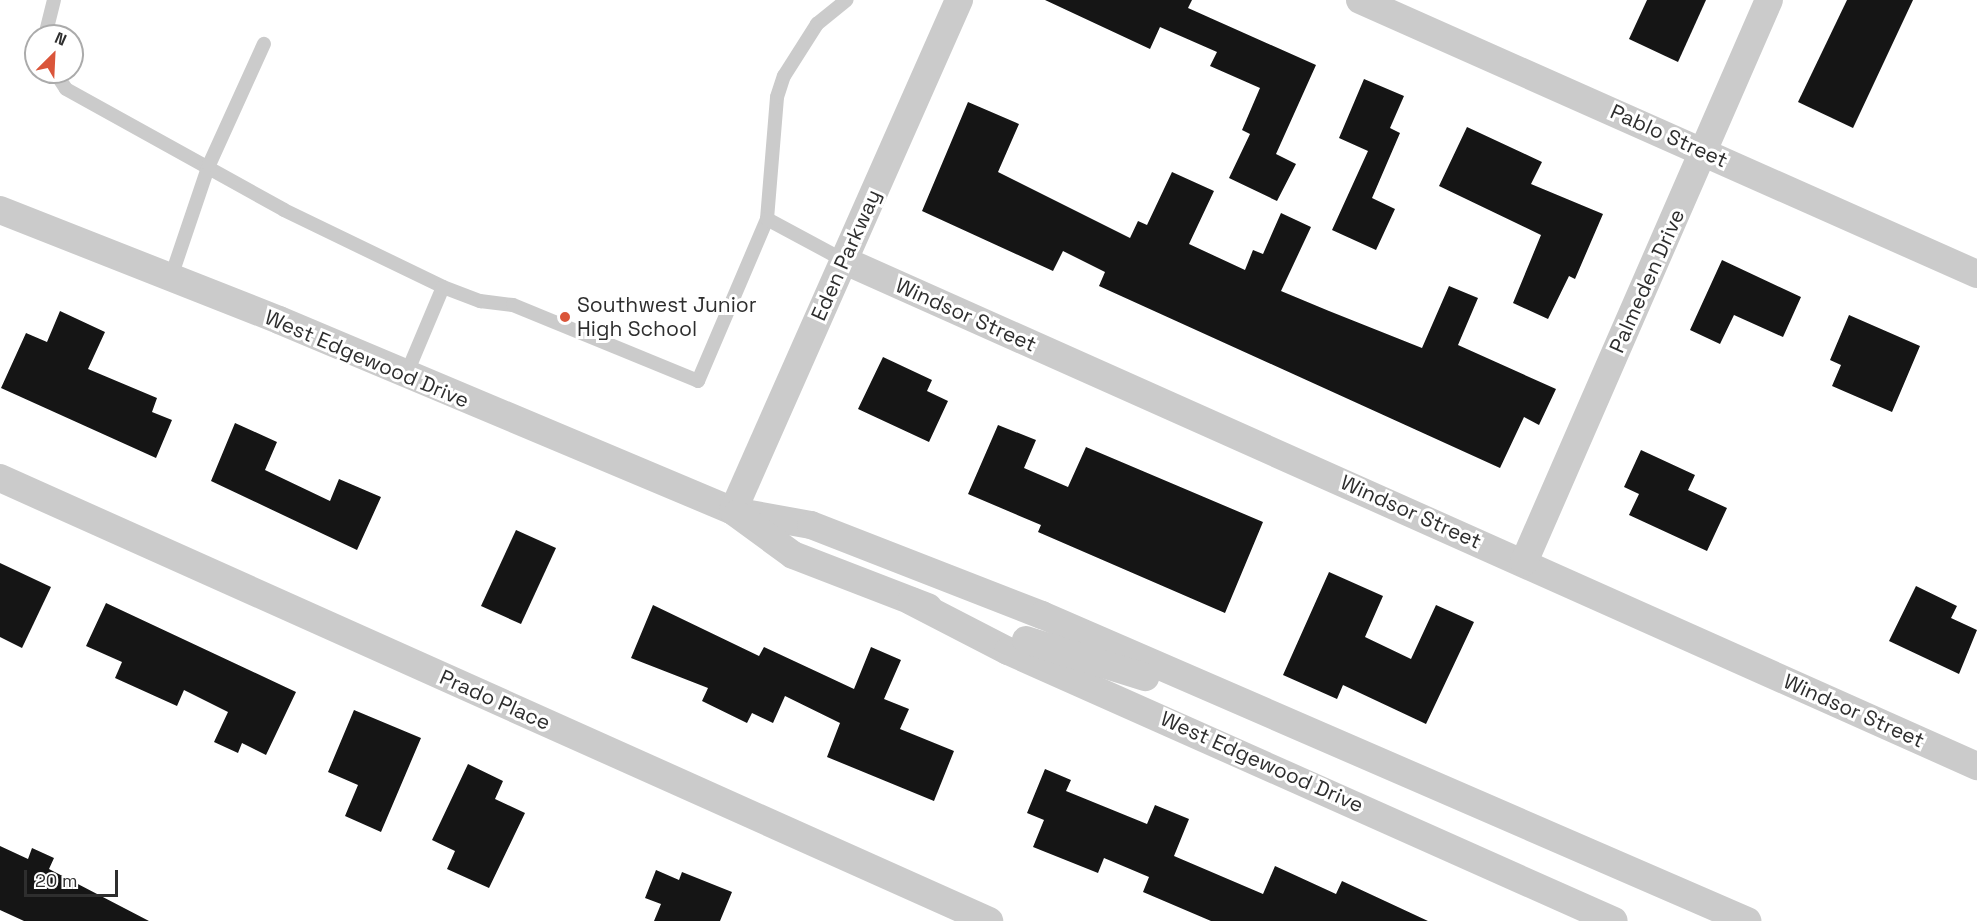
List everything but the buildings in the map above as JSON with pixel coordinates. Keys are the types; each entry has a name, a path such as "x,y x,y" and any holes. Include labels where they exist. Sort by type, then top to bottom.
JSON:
{"street":[{"name":"Eden Parkway","path":"733,511 959,0"},
{"name":"Pablo Street","path":"1360,0 1977,274"},
{"name":"Palmeden Drive","path":"1524,562 1769,0"},
{"name":"West Edgewood Drive","path":"0,210 171,277 733,511 811,525 1042,615 1747,921"},
{"name":"Windsor Street","path":"843,260 1977,766"},
{"name":"Prado Place","path":"0,478 989,921"},
{"name":"West Edgewood Drive","path":"733,511 793,555 911,601 1068,655 1253,708"},
{"name":"West Edgewood Drive","path":"911,601 1008,651 1614,921"}],"lane":[{"path":"48,24 54,0"},
{"path":"63,84 66,89 209,165 284,210 443,287 480,301 513,305 698,381 767,219 777,97 784,76 817,24 847,0"},
{"path":"171,277 209,165 264,44"},
{"path":"767,219 843,260"},
{"path":"406,375 443,287"}],"place":[{"name":"Southwest Junior High School","path":"565,317"}]}
